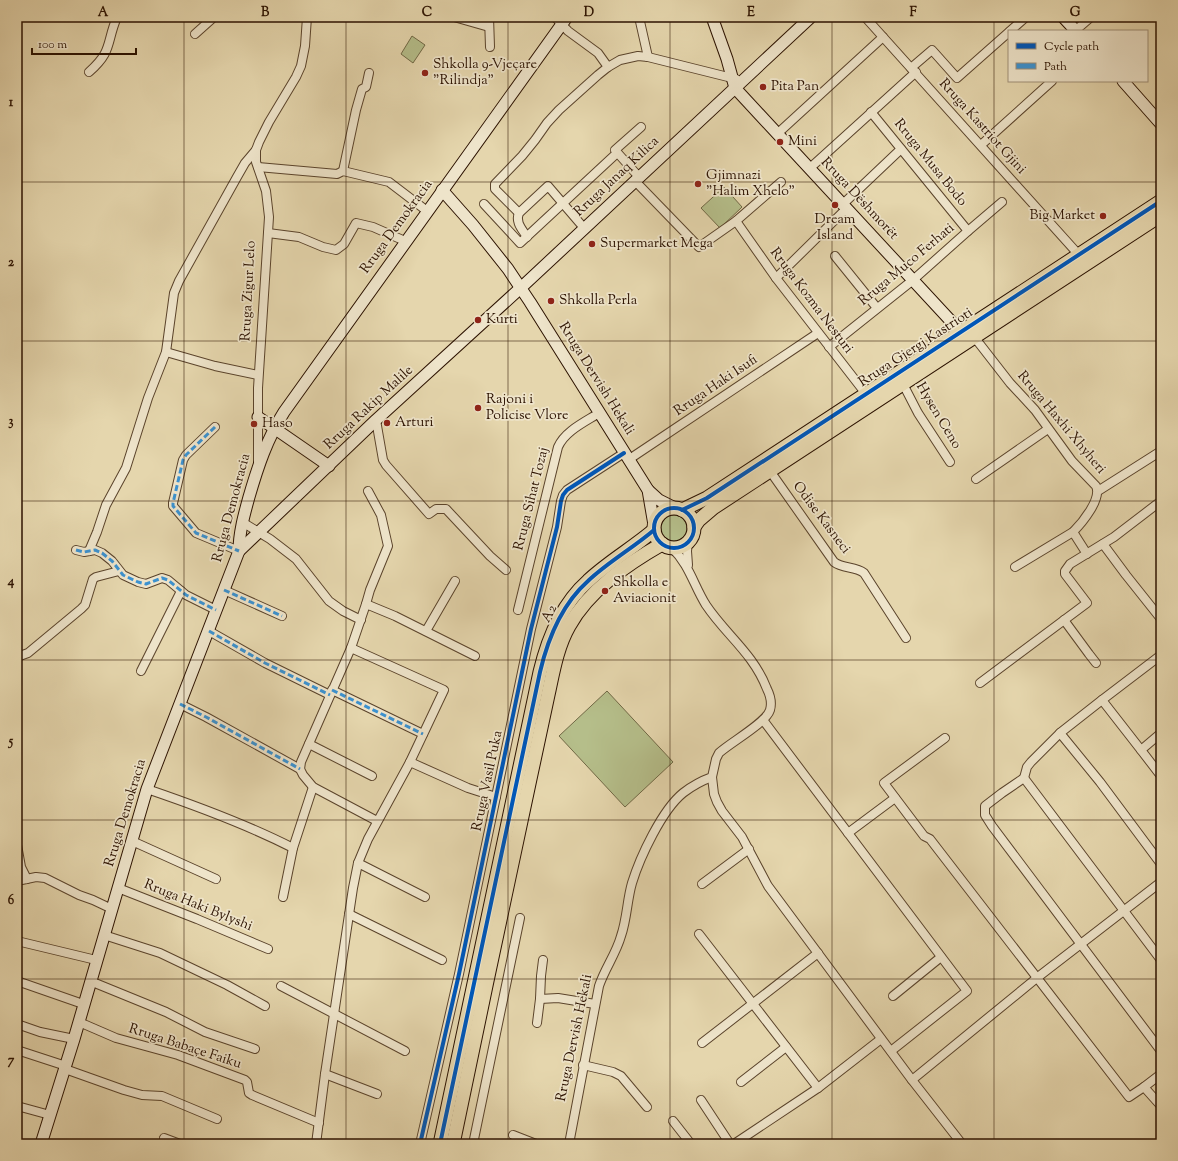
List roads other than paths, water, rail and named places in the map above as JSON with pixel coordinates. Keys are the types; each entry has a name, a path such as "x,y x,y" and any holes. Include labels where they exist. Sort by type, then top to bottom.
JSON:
{"main road":[{"path":"712,17 736,82"},
{"name":"Rruga Janaq Kilica","path":"521,288 637,179 736,82 811,17"},
{"path":"1063,17 1075,30"},
{"name":"Rruga Demokracia","path":"41,1144 74,1039 147,789 239,551 242,522 258,466 274,427 561,20"},
{"name":"Rruga Dëshmorët","path":"736,82 777,134 961,332"},
{"path":"1124,82 1161,124"},
{"name":"Rruga Dervish Hekali","path":"442,190 492,248 521,288 648,490 659,500 678,509"},
{"name":"Rruga Gjergj Kastrioti","path":"678,509 707,498 1161,201"},
{"name":"Rruga Gjergj Kastrioti","path":"694,527 709,511 1161,215"},
{"name":"Rruga Rakip Malile","path":"239,551 376,420 521,288"},
{"path":"258,417 329,466"},
{"name":"Rruga Dervish Hekali","path":"648,490 654,528"},
{"path":"678,509 690,517 694,527 692,536 688,542 682,546 667,546 657,538 654,528 655,520 661,513 665,510 678,509"},
{"name":"A2","path":"440,1144 538,680 548,642 558,620 579,589 654,528"},
{"name":"A2","path":"453,1144 546,704 562,642 569,626 578,612 597,590 608,581 667,546"}],"street":[{"path":"89,72 102,61 106,53 117,17"},
{"path":"195,34 214,17"},
{"path":"89,551 106,505 126,468 148,398 166,352 174,293 179,281 236,177 256,150 266,128 296,77 301,66 305,46 307,17"},
{"path":"454,17 489,27"},
{"path":"489,17 490,47"},
{"path":"639,17 648,57"},
{"name":"Rruga Kastriot Gjini","path":"865,17 1079,255"},
{"path":"1012,30 1026,17"},
{"path":"1077,30 1091,17"},
{"path":"561,20 568,31 598,53 608,67"},
{"path":"810,168 871,112 932,50 957,78 1008,34"},
{"path":"777,134 883,37"},
{"path":"519,213 495,189 495,184 536,140 547,123 559,110 608,67 628,57 648,57 736,82"},
{"path":"343,171 356,110 362,89 366,87 369,73"},
{"path":"981,145 1051,82"},
{"name":"Rruga Musa Bodo","path":"871,112 968,231"},
{"path":"641,127 615,150 637,179 699,247 736,221 781,182"},
{"path":"776,278 901,149"},
{"name":"Rruga Zigur Lelo","path":"256,150 255,156 266,191 268,204 268,232 258,376 258,466"},
{"path":"484,204 520,243 618,153"},
{"path":"258,167 337,174 343,171 389,182 427,211"},
{"path":"527,237 517,221 519,213 548,186 584,228"},
{"name":"Rruga Muco Ferhati","path":"829,347 913,280 1002,202"},
{"name":"Rruga Kozma Nesturi","path":"736,221 776,278 866,394"},
{"path":"268,232 299,237 323,247 336,250 344,244 356,223 373,227 405,241"},
{"path":"835,256 877,308"},
{"name":"Rruga Haki Isufi","path":"626,457 818,333"},
{"name":"Rruga Haxhi Xhyheri","path":"975,338 1010,383 1032,407 1072,461 1091,480 1098,491 1097,498 1080,526 1073,532 1016,567"},
{"path":"166,352 258,376"},
{"name":"Hysen Ceno","path":"904,384 918,414 950,462"},
{"name":"Rruga Sihat Tozaj","path":"518,610 558,447 561,440 566,435 599,413"},
{"path":"376,420 383,460 402,484 429,514 436,509 442,508 450,511 490,556 506,570"},
{"path":"215,427 186,455 183,460 173,506 196,533 239,551"},
{"path":"976,479 1048,429"},
{"path":"1098,491 1161,451"},
{"name":"Rruga Vasil Puka","path":"420,1144 458,974 492,796 557,527 563,495 573,486 626,457"},
{"name":"Odise Kasneci","path":"770,471 834,562 838,565 856,569 864,574 906,638"},
{"path":"300,769 301,762 351,648 370,590 388,546 381,515 368,491"},
{"path":"980,683 1087,603 1065,574 1064,571 1070,564 1103,544 1161,501"},
{"path":"242,522 259,532 296,559 330,601 343,611 360,620"},
{"path":"1073,532 1087,554"},
{"path":"688,542 687,551 689,570"},
{"path":"1103,544 1161,619"},
{"path":"667,546 683,560 700,594 714,616 746,652 763,678 771,704 770,710 763,720 719,753 712,777 714,794 717,802 722,811 736,827 768,886 912,1080 962,1144"},
{"path":"76,550 84,552 95,550 108,556 123,575 138,582 146,584 162,578 168,580 194,600 216,610"},
{"path":"17,658 28,653 84,605 93,579 119,571"},
{"path":"426,631 455,581"},
{"path":"224,590 282,616"},
{"path":"141,671 181,591"},
{"path":"366,604 395,616 475,656"},
{"path":"1064,620 1096,663"},
{"path":"209,631 265,663 424,734"},
{"path":"316,1144 334,1013 358,863 377,821 410,762 444,690 351,648"},
{"path":"1161,655 1060,733 1030,762 1026,767 1024,778 985,806 985,815 1161,1051"},
{"path":"1102,700 1161,776"},
{"path":"180,704 300,769 313,787 377,821"},
{"path":"763,720 967,990 891,1051"},
{"path":"1060,733 1100,782 1161,864"},
{"path":"1141,750 1161,734"},
{"path":"945,738 884,783 924,836 930,839 1038,977 1129,1097 1161,1074"},
{"path":"309,744 372,776"},
{"path":"410,762 478,792 492,796"},
{"name":"Rruga Dervish Hekali","path":"569,1144 595,1004 604,972 618,946 622,935 632,883 645,851 672,804 692,786 712,777"},
{"path":"1024,778 1161,960"},
{"path":"283,897 293,848 313,787"},
{"path":"147,789 244,824 293,848"},
{"path":"848,833 895,798"},
{"path":"132,841 216,879"},
{"path":"17,845 21,867 27,879"},
{"path":"702,884 749,849"},
{"path":"358,863 424,897"},
{"path":"17,881 36,877 45,878 112,909"},
{"path":"912,1080 1038,977 1161,882"},
{"name":"Rruga Haki Bylyshi","path":"118,888 268,949"},
{"path":"349,914 442,960"},
{"path":"473,1144 520,918"},
{"path":"700,934 818,1088"},
{"path":"104,935 160,953 209,976 266,1006"},
{"path":"17,941 96,960"},
{"path":"702,1043 818,953"},
{"path":"893,996 941,957"},
{"path":"537,1023 540,999 540,976 544,960"},
{"path":"17,981 83,1004"},
{"path":"90,981 161,1009 205,1032 255,1049"},
{"path":"281,986 405,1051"},
{"path":"540,999 558,998 595,1004"},
{"name":"Rruga Babaçe Faiku","path":"79,1022 116,1038 178,1055 245,1080 247,1082 249,1093 319,1123"},
{"path":"17,1024 40,1032 74,1039"},
{"path":"739,1143 818,1088 882,1039"},
{"path":"742,1082 786,1047"},
{"path":"17,1050 130,1092 142,1095 162,1096 217,1120"},
{"path":"583,1065 613,1072 621,1076 647,1107"},
{"path":"325,1074 377,1094"},
{"path":"1144,1087 1161,1106"},
{"path":"701,1100 730,1144"},
{"path":"17,1106 50,1115"},
{"path":"673,1121 691,1144"},
{"path":"513,1135 536,1144"},
{"path":"164,1138 180,1144"}],"place":[{"name":"Shkolla 9-Vjeçare \"Rilindja\"","path":"425,73"},
{"name":"Pita Pan","path":"763,87"},
{"name":"Mini","path":"780,142"},
{"name":"Gjimnazi \"Halim Xhelo\"","path":"698,184"},
{"name":"Dream Island","path":"835,205"},
{"name":"Big Market","path":"1103,216"},
{"name":"Supermarket Mega","path":"592,244"},
{"name":"Shkolla Perla","path":"551,301"},
{"name":"Kurti","path":"478,320"},
{"name":"Rajoni i Policise Vlore","path":"478,408"},
{"name":"Arturi","path":"387,423"},
{"name":"Haso","path":"254,424"},
{"name":"Shkolla e Aviacionit","path":"605,591"}]}
